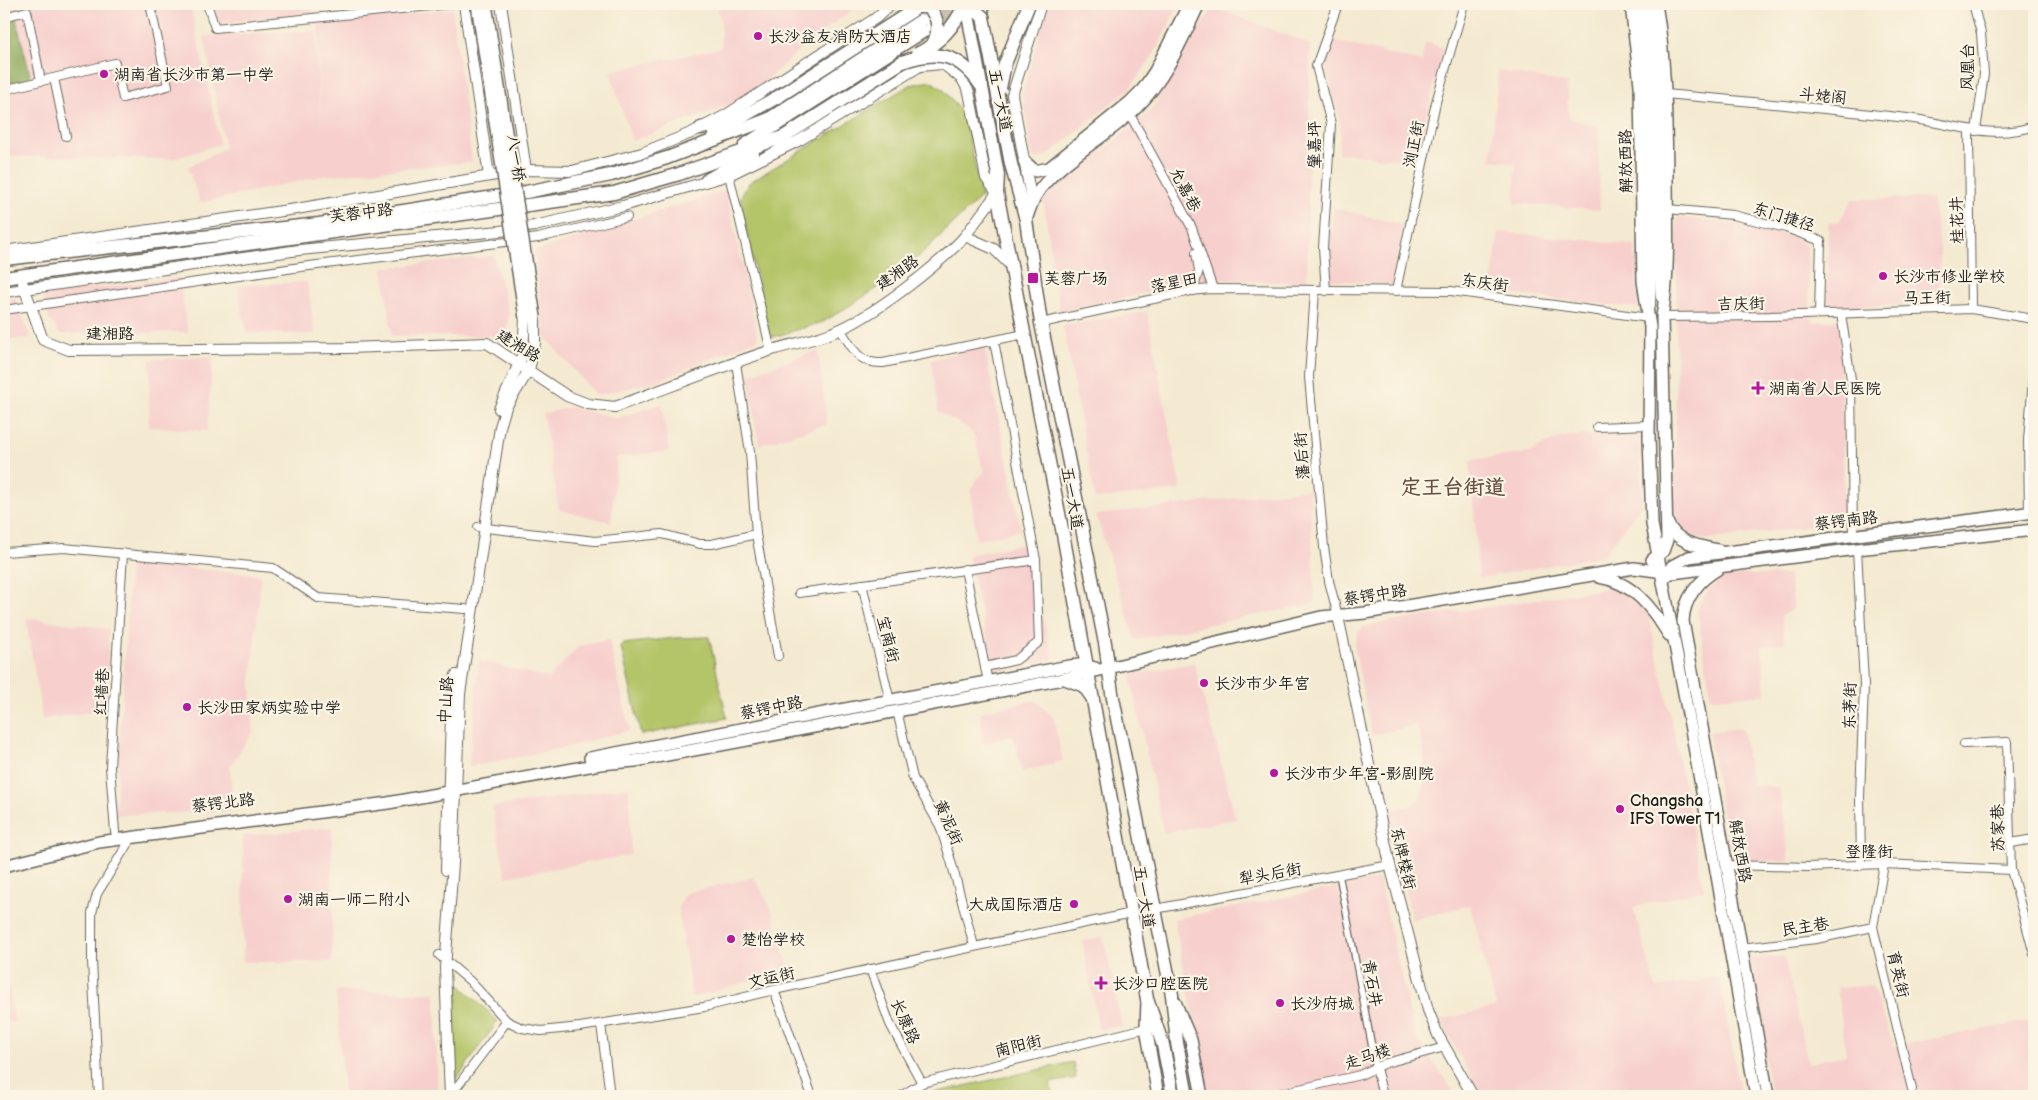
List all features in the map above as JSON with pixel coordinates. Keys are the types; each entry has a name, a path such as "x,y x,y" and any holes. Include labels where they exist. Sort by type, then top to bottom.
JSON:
{"main road":[{"name":"八一桥","path":"477,4 530,317"},
{"name":"八一桥","path":"486,4 530,317"},
{"path":"707,141 733,122 890,26 918,4 928,7 936,19 937,35 932,46"},
{"path":"707,180 783,138 902,62 932,46 950,30 971,4"},
{"name":"五一大道","path":"971,4 983,17 1011,164 1026,220 1041,323 1080,512 1095,669 1091,697 1147,999 1163,1045 1173,1096"},
{"name":"五一大道","path":"971,4 971,34 998,176 997,193 1013,269 1081,637 1095,669 1112,693 1172,995 1177,1043 1187,1096"},
{"path":"999,101 1003,71 1029,4"},
{"path":"1026,220 1036,194 1054,174 1125,112 1156,71 1189,4"},
{"path":"1024,161 1035,171 1049,168 1148,95 1163,75 1199,4"},
{"name":"解放西路","path":"1631,4 1640,85 1643,281 1649,318 1649,424 1652,524 1657,557 1664,573"},
{"name":"解放西路","path":"1656,4 1665,94 1668,283 1662,317 1666,545 1657,557"},
{"path":"707,141 769,119 923,26 805,108 719,160"},
{"path":"902,62 930,55 945,56 965,68 982,87"},
{"path":"701,128 733,122"},
{"path":"719,160 783,138"},
{"name":"芙蓉中路","path":"4,259 319,224 526,192 632,170 707,141"},
{"name":"芙蓉中路","path":"4,278 297,236 578,200 646,185 719,160"},
{"name":"蔡锷南路","path":"1662,588 1664,573 1682,559 2032,512"},
{"path":"1667,520 1672,532 1683,541 1727,552"},
{"name":"蔡锷南路","path":"1664,573 1857,549 2034,530"},
{"path":"1634,568 1657,557"},
{"name":"解放西路","path":"1722,567 1705,577 1696,587 1686,605 1683,621 1768,1096"},
{"name":"蔡锷中路","path":"452,788 988,682 1140,662 1306,620 1634,568 1664,573"},
{"path":"1593,575 1612,580 1635,592 1654,613 1673,641"},
{"name":"解放西路","path":"1662,588 1694,744 1755,1093"},
{"path":"1081,637 1080,647 1074,658 1057,674 1077,682 1091,697"},
{"path":"1112,693 1116,678 1140,662"},
{"name":"蔡锷中路","path":"452,788 600,764 647,759 897,711 1057,674"},
{"name":"蔡锷北路","path":"4,858 72,840 114,832 452,788"},
{"name":"蔡锷北路","path":"4,866 91,844 295,816 452,788"},
{"name":"五一大道","path":"1172,995 1190,1040 1202,1096"},
{"name":"五一大道","path":"1147,999 1146,1028 1158,1096"}],"street":[{"path":"4,90 115,62 123,98 168,86 150,4"},
{"path":"207,4 215,28 450,4"},
{"path":"464,4 489,176"},
{"path":"501,4 526,170"},
{"path":"4,251 296,210 526,170 572,171 642,153 701,128 726,115 876,18 891,4"},
{"path":"918,4 939,64"},
{"path":"1023,4 1030,33"},
{"path":"1032,203 1012,95 1040,4"},
{"name":"肇嘉坪","path":"1326,291 1323,248 1331,124 1316,66 1338,4"},
{"name":"浏正街","path":"1396,291 1436,102 1464,4"},
{"name":"解放西路","path":"1639,4 1646,53 1655,241 1662,317"},
{"name":"解放西路","path":"1647,4 1654,53 1657,95 1655,241 1649,318"},
{"name":"风凰台","path":"1972,131 1984,74 1981,33 1973,4"},
{"path":"4,17 27,11 41,80"},
{"path":"4,292 299,250 500,231 534,226 623,206 729,175 800,140 911,69 927,64 939,64 952,70 962,79 969,92 986,178 997,193"},
{"path":"962,79 1020,64"},
{"path":"54,78 66,136"},
{"name":"斗姥阁","path":"1665,94 1910,118 1972,131 1999,132 2034,126"},
{"name":"允嘉巷","path":"1125,112 1192,228 1213,289"},
{"name":"允嘉巷","path":"1125,112 1175,207 1195,250 1199,270 1193,291"},
{"name":"桂花井","path":"1971,309 1972,131"},
{"path":"729,175 771,351"},
{"name":"建湘路","path":"22,276 24,290 43,340 69,350 348,348 488,343 567,396 588,404 615,407 736,363 840,329 870,312 949,254 997,193"},
{"name":"东门捷径","path":"1667,209 1733,215 1786,228 1821,241 1819,314"},
{"path":"4,310 301,267 538,238 627,217"},
{"path":"965,236 994,248 1013,269"},
{"name":"落星田","path":"1041,323 1193,291 1213,289 1315,291"},
{"name":"东庆街","path":"1315,291 1452,291 1649,318"},
{"name":"藩后街","path":"1315,291 1309,377 1324,547 1329,581 1338,616"},
{"name":"马王街","path":"1819,314 1971,309 2034,319"},
{"name":"吉庆街","path":"1662,317 1819,314"},
{"path":"1840,314 1851,379 1853,535"},
{"name":"中山路","path":"444,1096 439,994 452,788 462,671 493,426 501,403 520,364 530,317"},
{"name":"中山路","path":"452,788 453,693 465,609 500,427 506,406 529,370 535,343 530,317"},
{"path":"840,329 860,357 870,364 1025,334"},
{"path":"985,667 1016,660 1039,642 1036,560 994,341"},
{"path":"736,363 750,452 756,534 778,656"},
{"path":"2032,512 2028,440 2034,367"},
{"path":"1597,427 1649,424"},
{"path":"481,527 595,541 662,534 700,544 756,534"},
{"path":"4,552 64,548 273,568 318,598 465,609"},
{"name":"东茅街","path":"1857,549 1864,684 1860,797 1861,865"},
{"name":"红墙巷","path":"114,832 110,767 123,553"},
{"path":"798,593 1036,560"},
{"path":"965,569 988,682"},
{"name":"宝南街","path":"862,584 890,701"},
{"name":"东牌楼街","path":"1338,616 1390,865 1428,1010 1444,1047 1473,1096"},
{"name":"黄泥街","path":"897,711 914,778 940,826 952,861 974,946"},
{"name":"苏家巷","path":"1964,744 2007,742 2011,870 2034,954"},
{"path":"99,1096 92,962 92,913 97,894 131,838"},
{"path":"2011,843 2034,839"},
{"name":"登隆街","path":"1727,865 1884,864 2011,870"},
{"name":"育英街","path":"1884,864 1873,927 1912,1089"},
{"name":"犁头后街","path":"1155,908 1390,865"},
{"name":"青石井","path":"1339,874 1383,1096"},
{"name":"文运街","path":"507,1021 522,1028 541,1030 601,1024 704,1007 974,946 1132,913"},
{"name":"民主巷","path":"1741,948 1808,940 1873,927"},
{"path":"442,957 477,988 507,1021 450,1096"},
{"name":"中山路","path":"442,957 450,1096"},
{"name":"长康路","path":"870,969 890,1024 922,1083"},
{"path":"774,990 812,1096"},
{"path":"601,1024 610,1096"},
{"name":"南阳街","path":"901,1096 922,1083 1146,1028"},
{"name":"走马楼","path":"1269,1096 1360,1076 1386,1063 1444,1047"}],"shaded area":[{"name":"湖南省长沙市第一中学","path":"4,4 190,4 220,144 174,159 4,156"},
{"path":"210,4 313,4 314,13 217,24"},
{"path":"724,4 861,4 812,39 745,99 632,141 610,71 721,48 721,23 717,9"},
{"path":"1049,4 1179,4 1154,54 1130,88 1051,153 1045,157 1035,159 1032,155 1022,94"},
{"path":"1213,7 1310,44 1307,283 1207,279 1060,313 1043,199 1150,112"},
{"path":"452,9 472,162 323,176 200,203 188,167 225,148 204,36 316,31 321,135 318,22"},
{"path":"1334,41 1422,62 1425,42 1443,48 1416,161 1338,153 1341,127 1325,64"},
{"path":"1498,71 1567,83 1569,118 1598,126 1600,210 1514,203 1516,164 1491,160"},
{"path":"726,190 758,339 656,382 596,395 544,336 534,251"},
{"name":"长沙市修业学校","path":"1932,198 1940,248 1939,303 1827,308 1828,223 1839,221 1853,199"},
{"path":"1334,208 1403,225 1393,285 1324,279"},
{"name":"湖南省人民医院","path":"1677,217 1752,226 1794,237 1807,247 1810,309 1814,322 1834,320 1839,325 1845,522 1704,540 1689,535 1680,523 1675,509"},
{"path":"1499,232 1635,245 1638,308 1490,292"},
{"path":"494,256 509,314 506,336 392,336 383,268"},
{"path":"179,277 188,332 60,334 49,319 43,295"},
{"path":"307,282 315,334 247,333 237,286"},
{"path":"15,297 31,338 4,340 4,299"},
{"path":"1147,311 1181,490 1095,499 1063,326"},
{"path":"984,345 1021,530 976,540 971,492 975,481 984,473 975,438 968,428 938,412 931,360"},
{"path":"818,350 827,424 759,445 748,375"},
{"path":"213,356 207,431 149,427 150,360"},
{"path":"662,404 669,451 617,457 611,522 559,510 543,414 569,407 617,418"},
{"path":"1640,431 1642,504 1603,556 1479,578 1470,460 1528,453 1561,437"},
{"path":"1310,489 1315,603 1135,640 1096,515"},
{"path":"1023,544 1054,659 994,671 968,555"},
{"name":"长沙田家炳实验中学","path":"136,563 261,575 251,682 253,732 230,766 233,811 115,815 130,565"},
{"path":"1723,575 1789,575 1794,609 1781,615 1785,643 1762,646 1765,695 1711,698 1697,609 1709,590"},
{"path":"1610,588 1630,595 1649,617 1673,728 1704,890 1633,907 1656,988 1719,977 1741,1096 1482,1096 1440,1020 1496,1007 1470,905 1412,920 1387,811 1413,805 1420,798 1424,783 1424,752 1417,725 1372,735 1354,647 1358,632 1363,627 1375,624"},
{"path":"26,618 109,629 106,710 42,719"},
{"path":"609,640 630,730 562,748 469,767 479,661 549,678 579,646"},
{"path":"1194,663 1236,819 1164,833 1130,675"},
{"path":"1035,700 1053,717 1063,761 1022,772 1013,735 983,744 980,712"},
{"path":"1742,728 1752,784 1779,788 1789,861 1731,860 1708,732"},
{"path":"629,787 631,855 506,877 492,807"},
{"name":"湖南一师二附小","path":"332,827 332,962 243,962 243,836"},
{"name":"楚怡学校","path":"754,877 771,908 789,969 692,998 678,907 686,893"},
{"path":"1379,879 1415,1036 1457,1096 1209,1096 1174,919"},
{"name":"长沙口腔医院","path":"1103,936 1122,1026 1099,1030 1082,941"},
{"path":"1784,956 1808,1063 1846,1055 1837,988 1872,985 1894,1046 2034,1020 2034,1096 1771,1096 1749,959"},
{"path":"4,967 15,1022 4,1022"},
{"path":"336,991 435,993 438,1096 344,1096"}],"green space":[{"path":"16,19 31,78 4,85 4,22"},
{"path":"930,81 943,89 965,116 981,197 916,259 870,293 823,322 770,338 740,201 743,191 750,182 910,85"},
{"path":"709,637 727,718 641,735 621,647 623,644 675,638"},
{"path":"447,973 498,1021 454,1083"},
{"path":"1073,1062 1076,1078 1050,1083 1053,1096 919,1096"}],"tunnel":[{"path":"925,19 948,4"},
{"path":"928,28 965,4"}],"place":[{"name":"长沙益友消防大酒店","path":"758,36"},
{"name":"湖南省长沙市第一中学","path":"104,74"},
{"name":"长沙市修业学校","path":"1883,276"},
{"name":"芙蓉广场","path":"1033,278"},
{"name":"湖南省人民医院","path":"1758,388"},
{"name":"长沙市少年宫","path":"1204,683"},
{"name":"长沙田家炳实验中学","path":"187,707"},
{"name":"长沙市少年宫-影剧院","path":"1274,773"},
{"name":"Changsha IFS Tower T1","path":"1620,809"},
{"name":"湖南一师二附小","path":"288,899"},
{"name":"大成国际酒店","path":"1074,904"},
{"name":"楚怡学校","path":"731,939"},
{"name":"长沙口腔医院","path":"1101,983"},
{"name":"长沙府城","path":"1280,1003"}],"district":[{"name":"定王台街道","path":"1453,487"}]}
